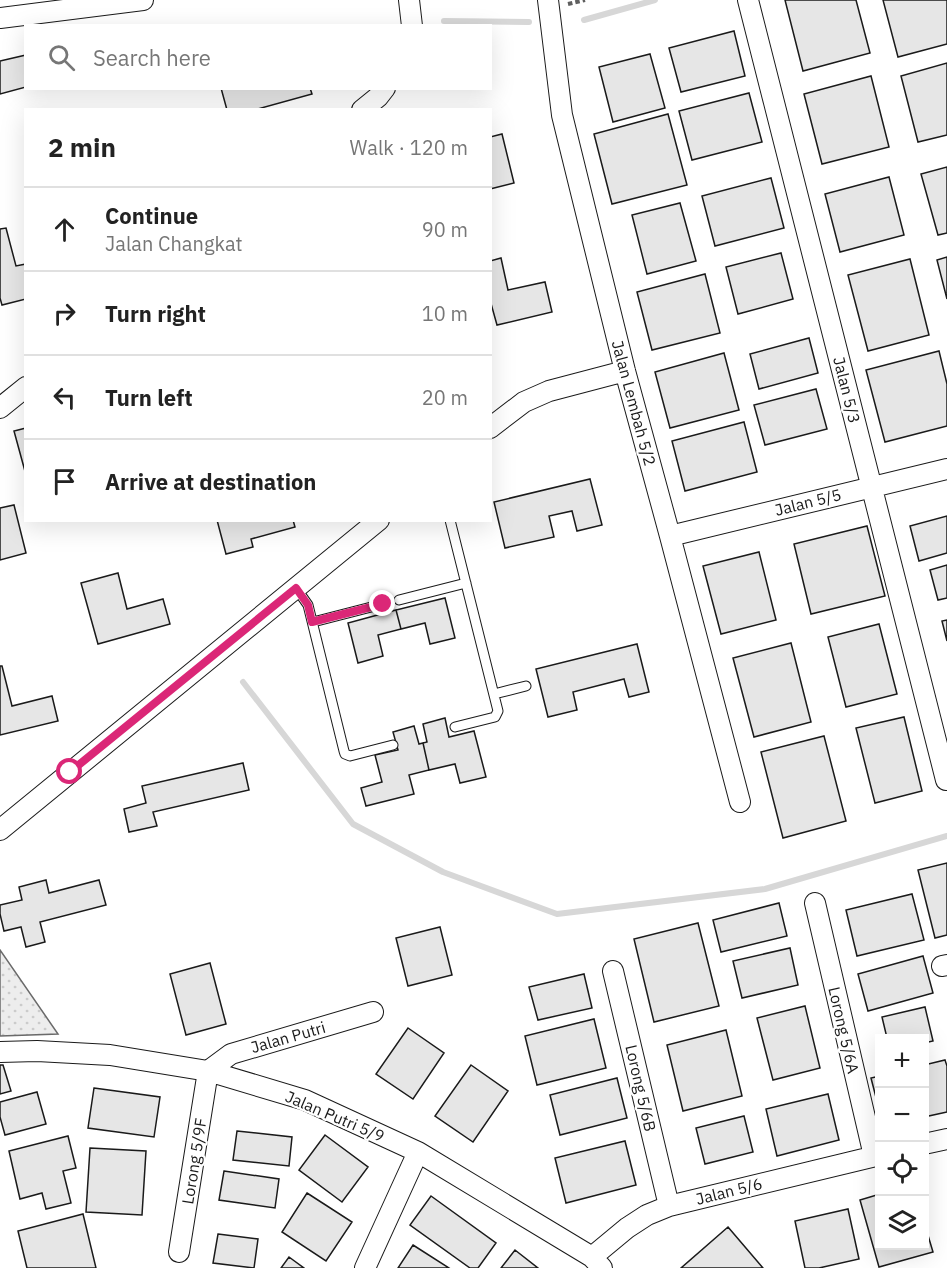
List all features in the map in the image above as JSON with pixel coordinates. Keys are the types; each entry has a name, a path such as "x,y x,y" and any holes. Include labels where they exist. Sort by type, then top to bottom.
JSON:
{"street":[{"path":"0,18 143,0"},
{"path":"410,0 412,24"},
{"name":"Jalan Lembah 5/2","path":"548,0 562,115 624,371 740,802"},
{"name":"Jalan 5/3","path":"748,0 946,780"},
{"path":"365,108 383,90"},
{"path":"492,426 524,402 549,391 624,371"},
{"path":"0,408 24,389"},
{"name":"Jalan 5/5","path":"670,536 947,469"},
{"path":"0,830 377,522"},
{"name":"Lorong 5/6A","path":"815,903 875,1147"},
{"name":"Lorong 5/6B","path":"613,971 669,1206"},
{"name":"Jalan Putri","path":"208,1071 231,1053 373,1012"},
{"name":"Jalan Putri 5/9","path":"0,1052 37,1051 110,1055 208,1071 305,1100 418,1152 597,1263"},
{"name":"Lorong 5/9F","path":"179,1252 208,1071"},
{"path":"929,1143 947,1139"},
{"path":"365,1268 418,1152"},
{"name":"Jalan 5/6","path":"597,1263 627,1228 647,1215 669,1206 875,1155"}],"lane":[{"path":"451,522 498,711 495,717 455,727"},
{"path":"399,600 466,582"},
{"path":"296,588 308,605 345,754 350,756 393,746"},
{"path":"312,622 383,604"},
{"path":"494,694 526,686"}],"shaded area":[{"path":"0,950 58,1034 0,1036"}],"building":[{"path":"785,0 856,0 870,53 803,71"},
{"path":"883,0 947,0 947,44 898,57"},
{"path":"734,31 745,76 681,92 669,48"},
{"path":"650,54 665,108 613,122 599,67"},
{"path":"24,55 24,88 0,94 0,61"},
{"path":"947,63 947,135 918,142 901,76"},
{"path":"871,76 889,147 822,164 804,94"},
{"path":"222,90 311,90 312,94 261,108 226,108"},
{"path":"749,93 762,142 692,160 679,111"},
{"path":"668,114 687,185 612,204 594,134"},
{"path":"502,134 514,183 492,188 492,136"},
{"path":"947,167 947,233 938,235 921,174"},
{"path":"889,177 904,235 840,252 825,194"},
{"path":"771,178 784,228 715,246 702,196"},
{"path":"680,203 696,261 647,274 632,215"},
{"path":"6,228 16,266 24,264 24,300 2,305 0,298 0,229"},
{"path":"781,253 793,299 738,314 726,267"},
{"path":"947,257 947,299 937,260"},
{"path":"501,258 508,290 545,282 552,312 497,325 492,307 492,260"},
{"path":"910,259 929,335 868,351 848,275"},
{"path":"705,274 720,333 652,350 637,292"},
{"path":"809,338 818,373 759,389 750,354"},
{"path":"939,351 947,384 947,426 885,442 866,370"},
{"path":"724,353 739,410 670,428 655,372"},
{"path":"816,389 827,429 765,445 754,405"},
{"path":"744,422 757,472 685,491 672,441"},
{"path":"24,428 24,468 14,431"},
{"path":"590,479 602,525 577,531 572,511 549,516 554,537 505,548 494,502"},
{"path":"14,505 26,553 0,560 0,508"},
{"path":"947,516 947,553 919,561 910,526"},
{"path":"218,522 294,522 295,527 251,539 253,547 226,554"},
{"path":"867,526 885,596 811,614 794,544"},
{"path":"759,552 776,620 721,634 703,566"},
{"path":"947,565 947,598 938,600 930,570"},
{"path":"118,573 127,609 163,599 170,624 98,644 81,583"},
{"path":"445,598 455,638 430,644 425,623 401,629 396,610"},
{"path":"396,610 401,629 378,635 383,656 358,663 348,623"},
{"path":"947,620 947,641 942,621"},
{"path":"879,624 897,694 846,707 828,637"},
{"path":"791,643 811,722 754,737 733,658"},
{"path":"637,644 649,692 629,697 624,679 573,692 577,710 548,717 536,669"},
{"path":"0,666 2,666 12,706 52,696 58,721 0,735"},
{"path":"904,717 922,791 875,803 856,728"},
{"path":"445,718 449,737 474,731 486,777 460,783 455,764 429,770 423,743 427,742 423,724"},
{"path":"414,726 419,744 423,743 429,770 409,775 414,794 366,806 361,788 382,782 375,755 398,750 393,732"},
{"path":"824,736 846,821 783,838 761,752"},
{"path":"243,763 249,790 153,812 157,826 129,832 124,809 146,803 142,786"},
{"path":"947,863 947,935 935,938 918,870"},
{"path":"46,880 49,893 99,880 106,905 40,922 45,942 26,947 21,927 4,931 0,905 22,900 19,887"},
{"path":"912,894 924,940 857,956 846,910"},
{"path":"779,903 787,936 721,952 713,920"},
{"path":"698,923 719,1006 654,1022 634,939"},
{"path":"440,927 452,975 408,986 396,938"},
{"path":"790,948 798,985 742,998 733,961"},
{"path":"923,956 933,993 868,1011 858,974"},
{"path":"210,963 226,1024 186,1035 170,974"},
{"path":"584,974 592,1008 538,1020 529,987"},
{"path":"805,1006 820,1068 773,1080 757,1018"},
{"path":"925,1007 933,1041 929,1042 929,1034 886,1034 882,1017"},
{"path":"594,1019 606,1068 537,1085 525,1036"},
{"path":"408,1028 444,1053 413,1099 376,1074"},
{"path":"726,1030 742,1096 683,1111 667,1045"},
{"path":"945,1060 947,1112 929,1116 929,1088 929,1064"},
{"path":"0,1065 3,1065 11,1091 0,1094"},
{"path":"471,1065 508,1091 473,1142 435,1116"},
{"path":"875,1077 875,1094 871,1078"},
{"path":"617,1078 627,1118 560,1135 550,1095"},
{"path":"94,1088 160,1097 154,1137 88,1128"},
{"path":"37,1092 46,1124 5,1135 0,1117 0,1102"},
{"path":"828,1094 839,1140 777,1156 766,1109"},
{"path":"744,1116 753,1152 705,1164 696,1128"},
{"path":"237,1131 292,1137 289,1166 233,1160"},
{"path":"325,1135 368,1167 342,1202 299,1170"},
{"path":"68,1136 76,1168 63,1171 71,1203 46,1209 42,1193 20,1199 9,1151"},
{"path":"625,1141 636,1185 566,1203 555,1158"},
{"path":"90,1148 146,1151 142,1215 86,1212"},
{"path":"224,1171 279,1179 275,1208 219,1200"},
{"path":"307,1193 352,1222 326,1261 282,1232"},
{"path":"431,1196 496,1243 478,1268 470,1268 410,1225"},
{"path":"875,1196 875,1250 929,1250 929,1239 933,1252 879,1267 860,1200"},
{"path":"848,1209 859,1259 819,1268 805,1268 795,1221"},
{"path":"83,1214 96,1268 27,1268 18,1231"},
{"path":"728,1227 763,1268 681,1268"},
{"path":"218,1234 258,1239 254,1268 213,1263"},
{"path":"413,1245 449,1268 398,1268"},
{"path":"515,1250 538,1268 501,1268"},
{"path":"289,1257 304,1268 281,1268"}],"waterway":[{"path":"584,20 655,0"},
{"path":"444,21 529,22"},
{"path":"243,682 353,824 443,872 557,914 765,889 947,836"}],"route":[{"path":"70,772 296,588 308,605 312,622 383,604"}]}
